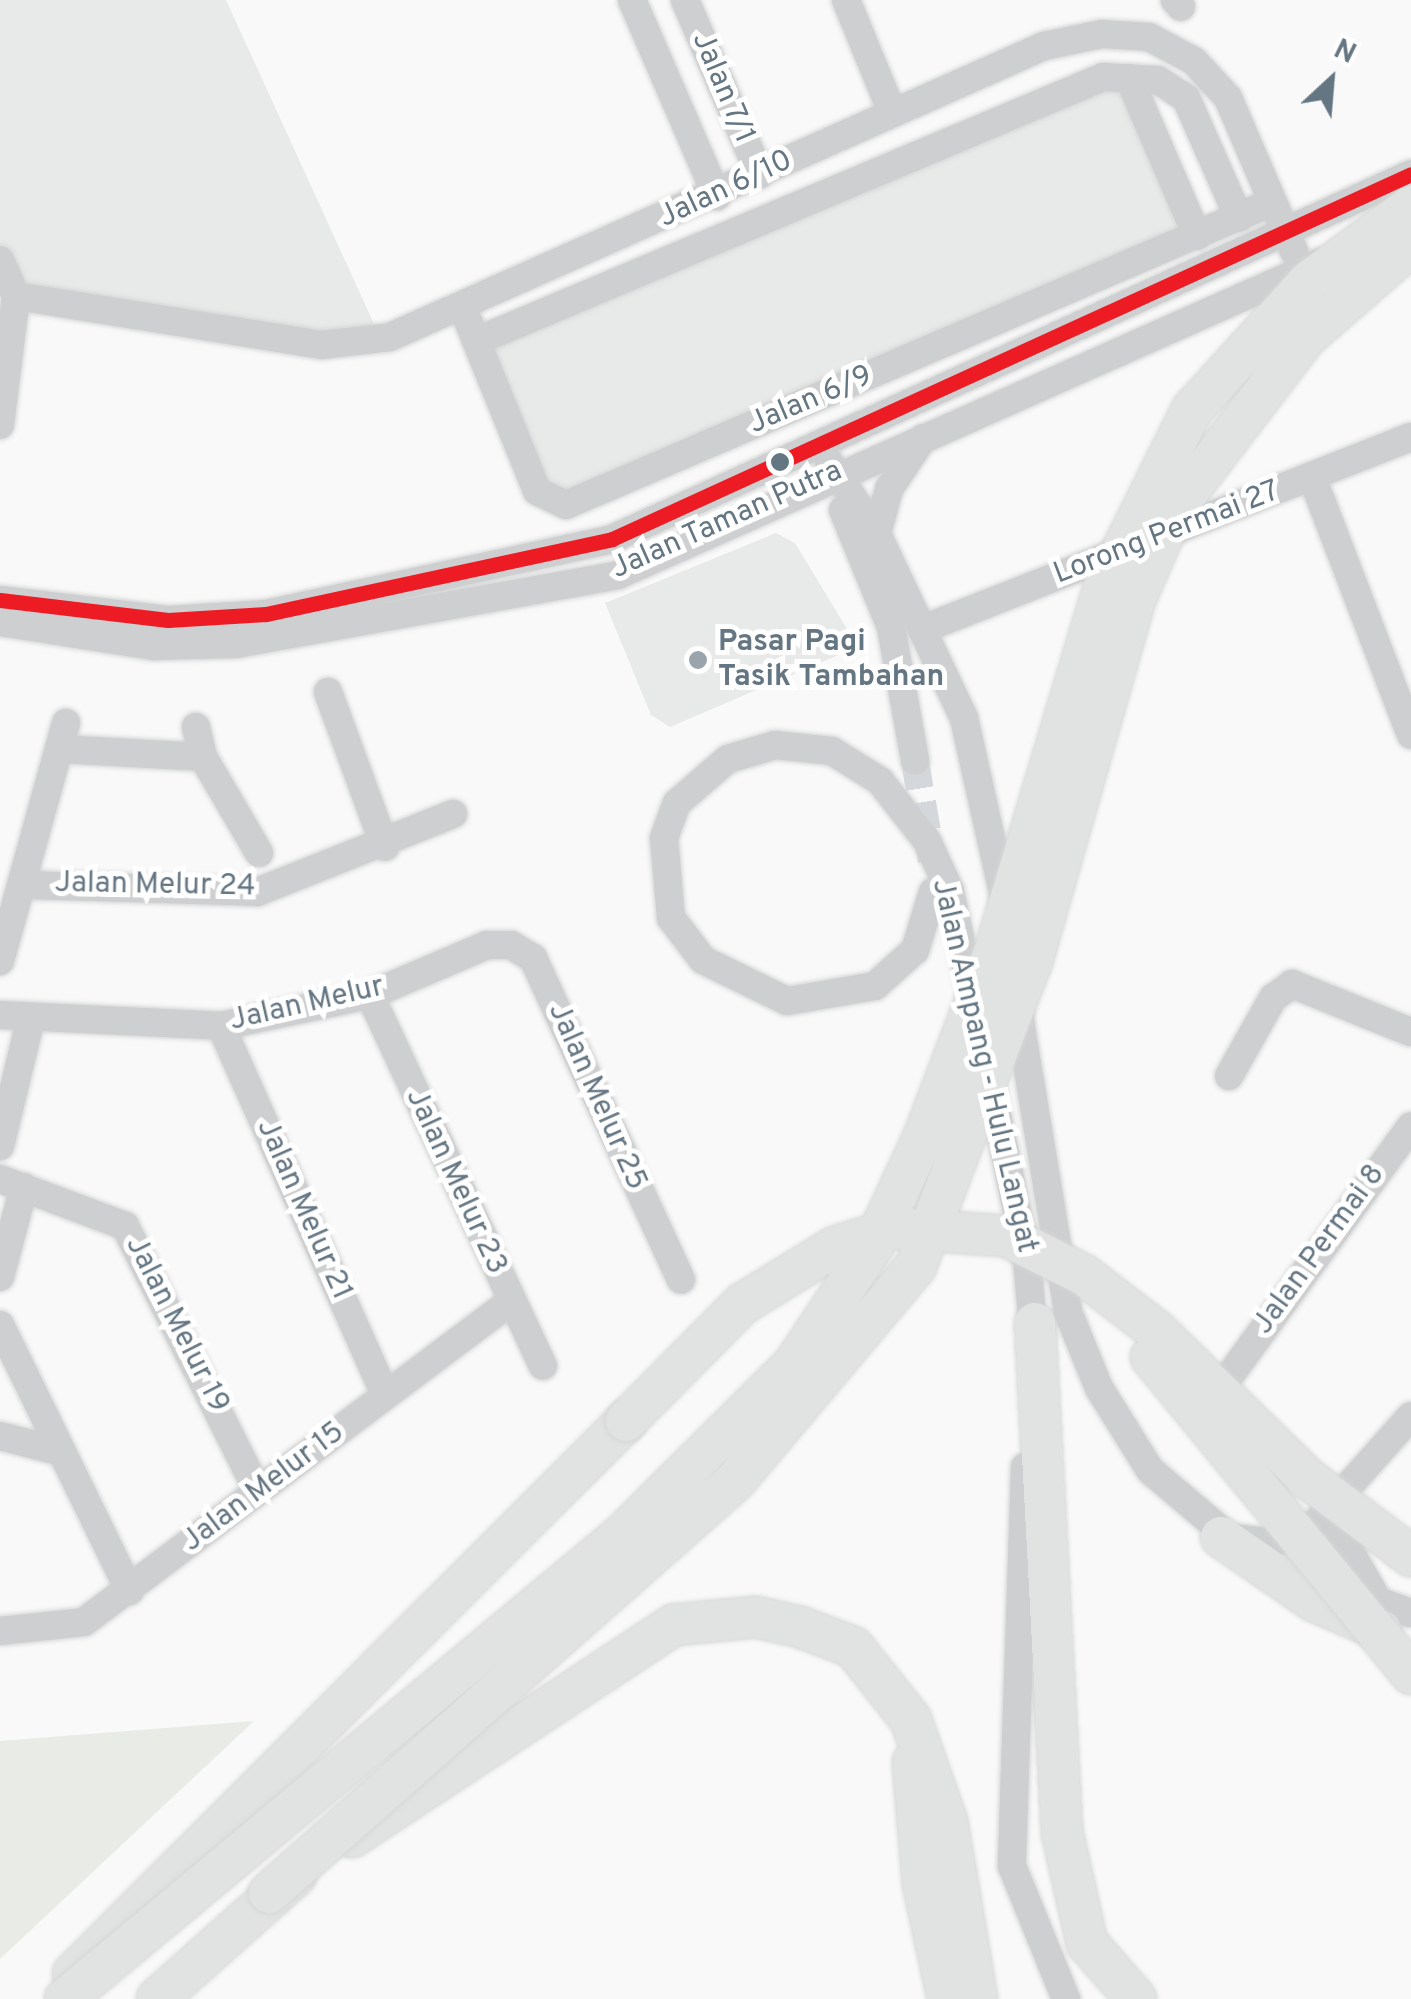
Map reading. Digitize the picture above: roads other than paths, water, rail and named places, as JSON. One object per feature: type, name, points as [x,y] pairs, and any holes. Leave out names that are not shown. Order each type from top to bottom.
[{"type":"highway","points":[[65,1999],[622,1535],[794,1364],[874,1244],[925,1134],[996,947],[1104,586],[1192,410],[1309,281],[1411,206]]},
{"type":"highway","points":[[156,1999],[269,1893],[735,1481],[916,1266],[1032,961],[1136,597],[1174,510],[1304,338],[1411,246]]},
{"type":"highway","points":[[49,1999],[300,1738],[742,1304],[793,1269],[894,1228],[953,1228],[1044,1252],[1157,1330],[1307,1478],[1411,1556]]},
{"type":"highway","points":[[1121,1307],[1148,1353],[1411,1674]]},
{"type":"highway","points":[[1035,1323],[1048,1426],[1062,1832],[1088,1943],[1136,1999]]},
{"type":"highway","points":[[1221,1536],[1314,1601],[1411,1644]]},
{"type":"highway","points":[[269,1893],[632,1646],[674,1625],[724,1617],[800,1628],[852,1647],[911,1720],[947,1822],[978,1999]]},
{"type":"highway","points":[[911,1720],[915,1823],[948,1999]]},
{"type":"street","points":[[632,0],[717,196]]},
{"type":"street","name":"Jalan 7/1","points":[[685,0],[760,175]]},
{"type":"street","points":[[846,0],[892,112]]},
{"type":"street","name":"Jalan 6/10","points":[[16,296],[321,345],[390,337],[717,196],[892,112],[1044,46],[1149,37],[1194,61],[1228,98],[1302,271]]},
{"type":"street","name":"Jalan 6/10","points":[[479,340],[1102,77],[1158,80],[1186,98],[1239,218]]},
{"type":"street","points":[[1129,78],[1197,236]]},
{"type":"street","name":"Jalan Taman Putra","points":[[0,600],[40,608],[168,620],[266,614],[612,540],[1033,346],[1290,238],[1411,174]]},
{"type":"street","points":[[1164,292],[1248,248],[1268,195],[1293,207],[1359,202]]},
{"type":"street","name":"Jalan 6/9","points":[[462,306],[537,491],[566,506],[1239,218],[1268,195]]},
{"type":"street","name":"Jalan Taman Putra","points":[[0,622],[154,646],[236,644],[618,575],[764,508],[832,470],[923,438],[1411,220]]},
{"type":"street","points":[[0,260],[16,296],[0,425]]},
{"type":"street","points":[[612,540],[832,470],[852,442],[1002,376],[1033,346]]},
{"type":"street","name":"Lorong Permai 27","points":[[923,629],[1411,437]]},
{"type":"street","points":[[764,508],[810,505],[868,537],[889,489],[923,438]]},
{"type":"street","name":"Jalan Ampang - Hulu Langat","points":[[832,470],[923,629],[964,718],[990,840],[1068,1312],[1099,1388],[1150,1470],[1221,1536],[1411,1612]]},
{"type":"street","points":[[1312,477],[1411,735]]},
{"type":"street","name":"Jalan Ampang - Hulu Langat","points":[[868,537],[904,677],[916,761]]},
{"type":"street","points":[[0,573],[40,608]]},
{"type":"street","points":[[328,692],[385,847]]},
{"type":"street","points":[[196,727],[203,757],[258,853]]},
{"type":"street","points":[[0,961],[63,736],[203,757]]},
{"type":"street","name":"Jalan Ampang - Hulu Langat","points":[[933,892],[915,950],[875,986],[787,1001],[743,987],[703,960],[672,918],[664,838],[698,777],[774,745],[832,751],[864,771],[927,841],[950,890],[1035,1323],[1012,1866],[1066,1999]]},
{"type":"street","name":"Jalan Melur 24","points":[[23,885],[257,892],[385,847],[453,814]]},
{"type":"street","name":"Jalan Melur","points":[[0,1015],[222,1026],[370,996],[487,945]]},
{"type":"street","name":"Jalan Melur 25","points":[[487,945],[533,958],[681,1280]]},
{"type":"street","points":[[1229,1076],[1274,998],[1292,984],[1411,1032]]},
{"type":"street","name":"Jalan Melur 23","points":[[370,996],[510,1302],[544,1366]]},
{"type":"street","points":[[0,1146],[32,1018]]},
{"type":"street","name":"Jalan Melur 21","points":[[222,1026],[385,1394]]},
{"type":"street","name":"Jalan Permai 8","points":[[1230,1374],[1411,1126]]},
{"type":"street","points":[[0,1277],[12,1183]]},
{"type":"street","name":"Jalan Melur 19","points":[[12,1183],[125,1226],[143,1248],[258,1492]]},
{"type":"street","name":"Jalan Melur 15","points":[[0,1631],[84,1622],[510,1302]]},
{"type":"street","points":[[0,1325],[130,1590]]},
{"type":"street","points":[[1221,1536],[1274,1543],[1313,1526],[1346,1496],[1411,1416]]},
{"type":"street","points":[[0,1436],[62,1452]]},
{"type":"street","points":[[1346,1496],[1340,1534],[1378,1602]]},
{"type":"tunnel","points":[[915,761],[932,861]]},
{"type":"place","name":"Pasar Pagi Tasik Tambahan","points":[[698,660]]}]
